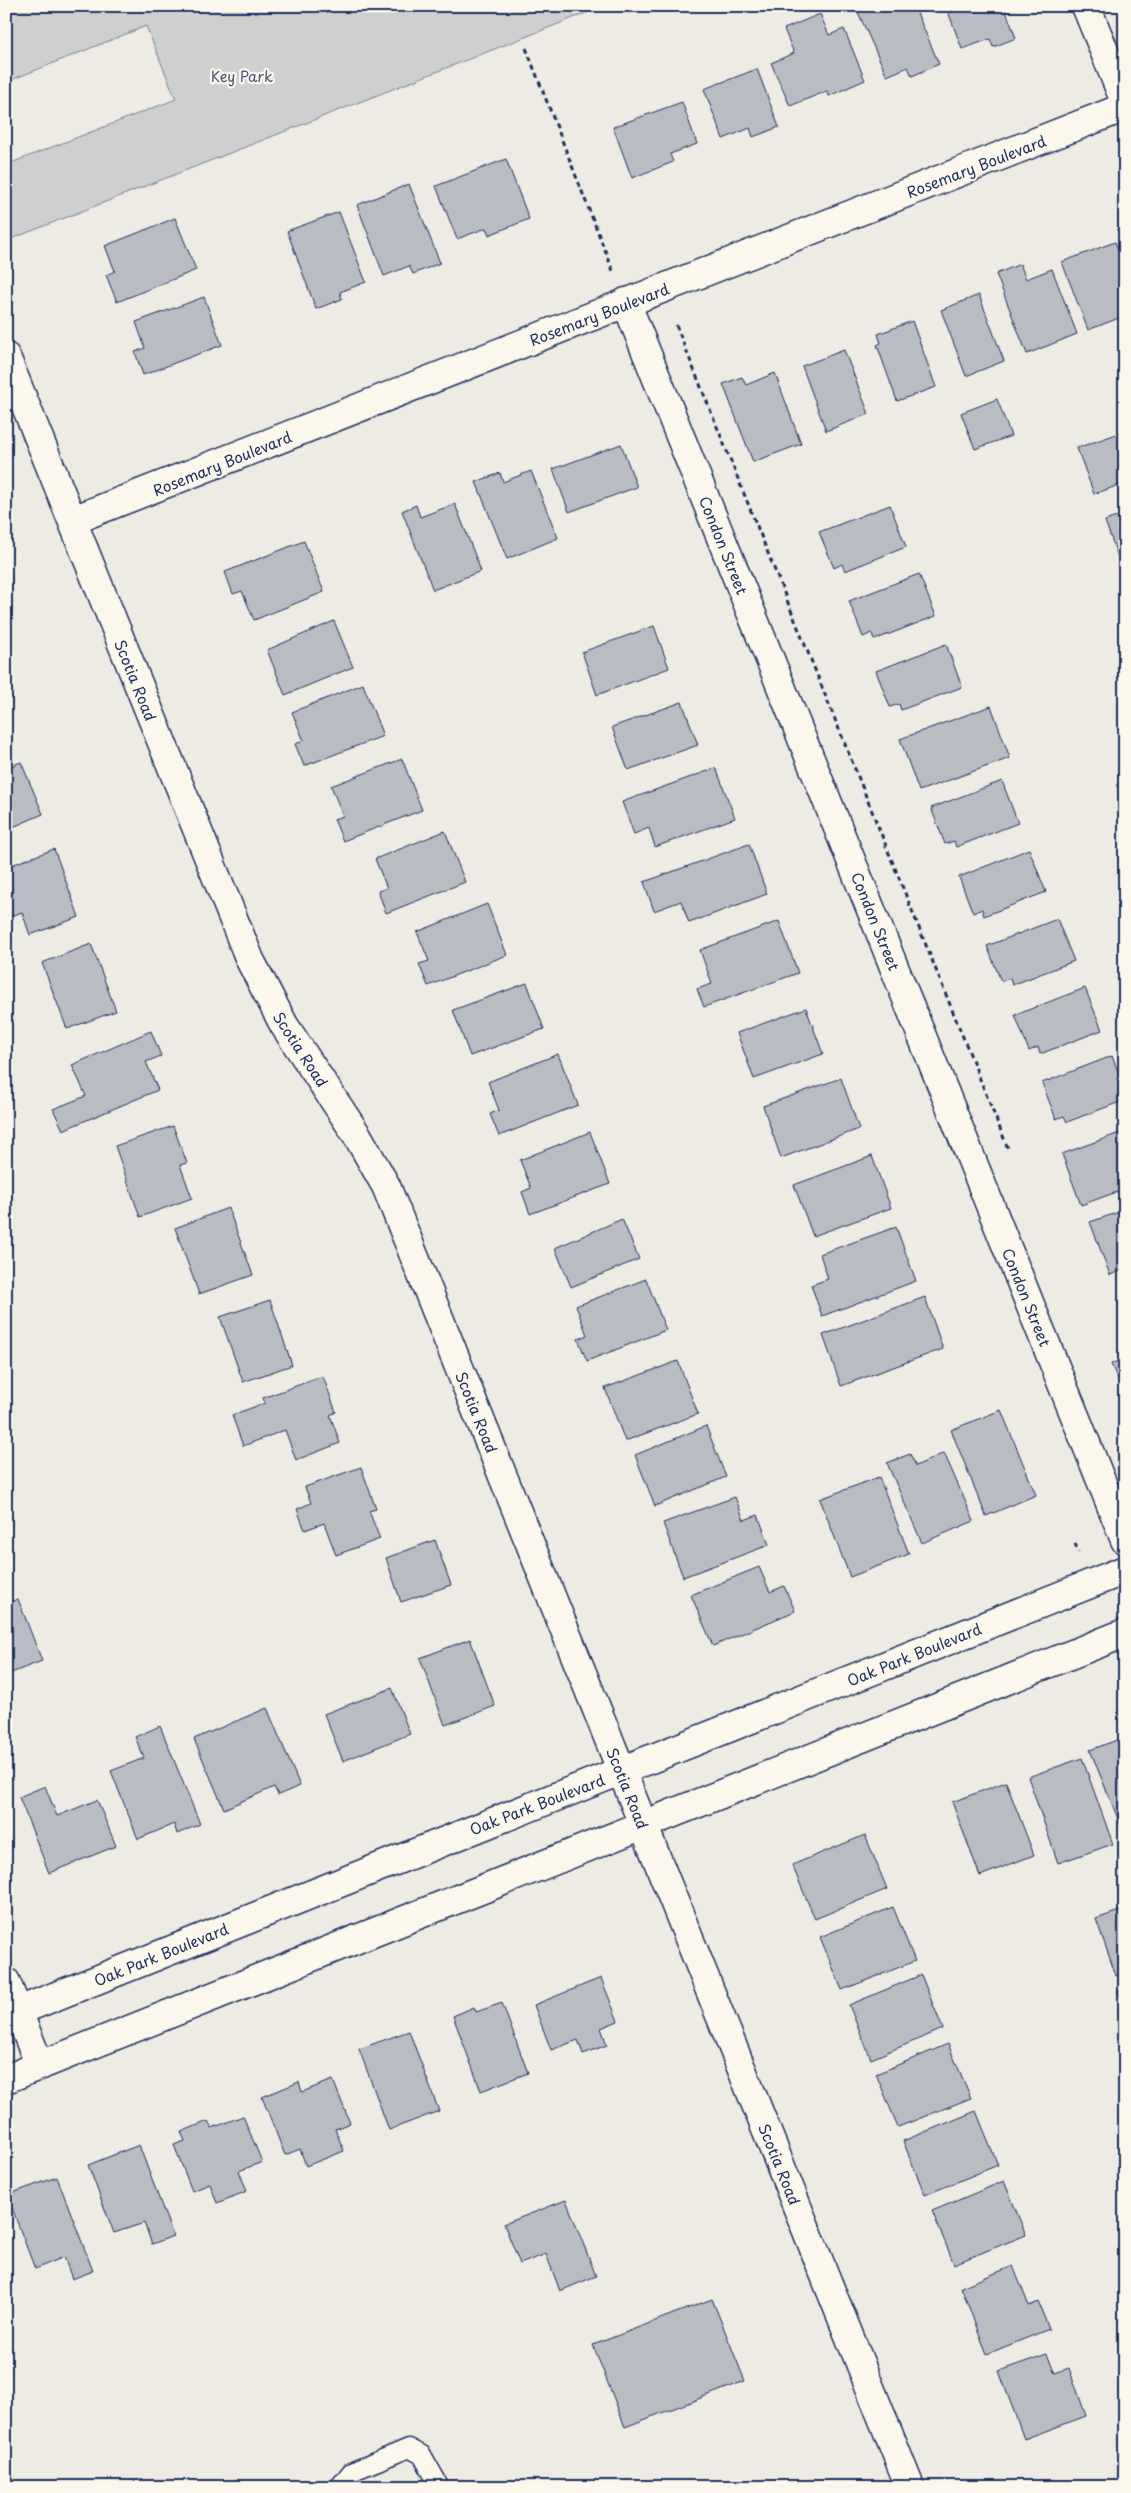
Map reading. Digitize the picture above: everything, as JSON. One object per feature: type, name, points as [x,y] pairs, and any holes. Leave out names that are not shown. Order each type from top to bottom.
[{"type":"street","points":[[1086,6],[1125,102]]},
{"type":"street","name":"Rosemary Boulevard","points":[[73,520],[1125,107]]},
{"type":"street","name":"Condon Street","points":[[626,302],[1125,1540]]},
{"type":"street","name":"Scotia Road","points":[[6,357],[250,960],[284,1025],[357,1135],[386,1186],[910,2487]]},
{"type":"street","name":"Oak Park Boulevard","points":[[12,2014],[1125,1570]]},
{"type":"street","points":[[6,2079],[1125,1633]]},
{"type":"street","points":[[6,1982],[12,2014],[40,2066]]},
{"type":"lane","points":[[339,2487],[351,2472],[409,2448],[422,2455],[440,2487]]},
{"type":"path","points":[[526,48],[614,273]]},
{"type":"path","points":[[673,317],[1010,1153]]},
{"type":"green space","name":"Key Park","points":[[6,6],[604,6],[6,241],[6,165],[176,99],[146,26],[6,82]]},
{"type":"building","points":[[866,6],[914,6],[939,64],[912,76],[908,67],[887,76],[857,10]]},
{"type":"building","points":[[946,6],[1004,6],[1016,38],[993,47],[990,39],[962,49]]},
{"type":"building","points":[[820,14],[829,35],[844,29],[865,80],[829,96],[827,91],[790,106],[771,63],[794,53],[784,29]]},
{"type":"building","points":[[757,69],[779,127],[753,137],[750,128],[723,139],[704,89]]},
{"type":"building","points":[[682,102],[697,144],[670,154],[673,162],[632,178],[613,127]]},
{"type":"building","points":[[506,159],[529,219],[489,235],[486,228],[457,239],[436,186]]},
{"type":"building","points":[[409,184],[440,263],[413,274],[409,266],[384,276],[357,205]]},
{"type":"building","points":[[339,212],[366,282],[340,292],[342,299],[316,309],[287,231]]},
{"type":"building","points":[[175,218],[196,270],[117,302],[106,275],[115,271],[105,246]]},
{"type":"building","points":[[1115,242],[1125,267],[1125,332],[1119,318],[1088,330],[1062,262]]},
{"type":"building","points":[[1020,264],[1026,279],[1052,269],[1077,334],[1027,354],[996,274]]},
{"type":"building","points":[[979,295],[1004,361],[966,376],[941,310]]},
{"type":"building","points":[[204,297],[222,345],[143,375],[135,352],[145,348],[136,322]]},
{"type":"building","points":[[912,321],[936,387],[897,401],[877,345],[881,343],[878,334]]},
{"type":"building","points":[[844,350],[869,414],[826,431],[802,366]]},
{"type":"building","points":[[775,373],[801,444],[753,462],[723,384],[742,377],[746,385]]},
{"type":"building","points":[[997,399],[1011,436],[975,449],[961,413]]},
{"type":"building","points":[[1125,431],[1125,483],[1094,494],[1077,448]]},
{"type":"building","points":[[621,444],[637,487],[569,512],[553,469]]},
{"type":"building","points":[[531,471],[558,538],[507,559],[476,482],[500,473],[503,482]]},
{"type":"building","points":[[455,504],[481,571],[433,590],[402,511],[416,505],[420,517]]},
{"type":"building","points":[[890,505],[906,547],[845,571],[842,564],[834,568],[819,532]]},
{"type":"building","points":[[1125,514],[1125,571],[1123,571],[1105,521]]},
{"type":"building","points":[[304,541],[324,592],[254,620],[242,591],[233,594],[225,572]]},
{"type":"building","points":[[919,574],[936,616],[874,640],[872,633],[863,637],[849,601]]},
{"type":"building","points":[[334,621],[353,667],[285,695],[267,650]]},
{"type":"building","points":[[654,626],[669,668],[597,695],[582,652]]},
{"type":"building","points":[[946,644],[962,687],[901,710],[899,704],[890,707],[876,671]]},
{"type":"building","points":[[363,684],[383,736],[304,766],[295,744],[304,741],[292,712]]},
{"type":"building","points":[[682,702],[698,745],[628,770],[612,727]]},
{"type":"building","points":[[991,706],[1010,758],[919,791],[900,739]]},
{"type":"building","points":[[402,759],[422,810],[343,841],[334,819],[343,816],[331,786]]},
{"type":"building","points":[[21,762],[43,814],[6,830],[6,768]]},
{"type":"building","points":[[716,768],[735,818],[655,847],[649,828],[634,834],[622,802]]},
{"type":"building","points":[[1002,781],[1018,823],[956,847],[954,841],[945,844],[931,808]]},
{"type":"building","points":[[445,831],[465,882],[386,913],[378,891],[387,888],[375,859]]},
{"type":"building","points":[[749,844],[767,894],[689,923],[681,901],[654,911],[644,882]]},
{"type":"building","points":[[54,849],[79,917],[30,935],[22,912],[6,918],[6,867]]},
{"type":"building","points":[[1029,849],[1046,892],[984,916],[982,909],[973,913],[959,877]]},
{"type":"building","points":[[487,904],[507,955],[428,986],[419,964],[429,961],[417,932]]},
{"type":"building","points":[[1057,919],[1074,961],[1012,985],[1010,978],[1001,981],[987,946]]},
{"type":"building","points":[[779,921],[798,973],[704,1007],[697,989],[712,984],[700,950]]},
{"type":"building","points":[[91,944],[116,1011],[67,1029],[42,963]]},
{"type":"building","points":[[527,983],[544,1029],[470,1056],[453,1010]]},
{"type":"building","points":[[1085,988],[1102,1030],[1040,1054],[1038,1047],[1029,1051],[1015,1015]]},
{"type":"building","points":[[806,1008],[823,1054],[754,1079],[737,1033]]},
{"type":"building","points":[[151,1031],[161,1056],[146,1062],[158,1090],[63,1130],[53,1109],[86,1096],[72,1065]]},
{"type":"building","points":[[558,1054],[578,1105],[499,1136],[490,1114],[499,1110],[488,1082]]},
{"type":"building","points":[[1112,1056],[1125,1089],[1125,1100],[1067,1122],[1064,1116],[1056,1119],[1042,1083]]},
{"type":"building","points":[[841,1078],[859,1129],[781,1158],[763,1106]]},
{"type":"building","points":[[173,1126],[187,1163],[180,1165],[192,1198],[140,1217],[115,1146]]},
{"type":"building","points":[[1125,1131],[1125,1189],[1081,1205],[1062,1154]]},
{"type":"building","points":[[590,1132],[610,1184],[530,1214],[522,1192],[531,1188],[520,1160]]},
{"type":"building","points":[[872,1156],[891,1208],[813,1236],[794,1185]]},
{"type":"building","points":[[228,1208],[253,1275],[199,1294],[175,1228]]},
{"type":"building","points":[[1125,1210],[1125,1269],[1110,1275],[1090,1222]]},
{"type":"building","points":[[622,1219],[639,1259],[571,1287],[555,1248]]},
{"type":"building","points":[[896,1227],[916,1281],[822,1316],[811,1285],[828,1279],[820,1254]]},
{"type":"building","points":[[646,1279],[666,1330],[587,1361],[578,1339],[587,1335],[576,1306]]},
{"type":"building","points":[[925,1297],[943,1349],[841,1386],[823,1335]]},
{"type":"building","points":[[270,1300],[292,1365],[243,1382],[220,1317]]},
{"type":"building","points":[[1125,1358],[1125,1395],[1111,1364]]},
{"type":"building","points":[[678,1361],[698,1414],[625,1441],[605,1388]]},
{"type":"building","points":[[323,1376],[336,1412],[330,1415],[340,1443],[296,1460],[285,1430],[243,1446],[232,1415],[265,1403],[263,1398]]},
{"type":"building","points":[[1001,1410],[1036,1495],[986,1516],[951,1430]]},
{"type":"building","points":[[706,1426],[726,1477],[655,1506],[635,1455]]},
{"type":"building","points":[[944,1453],[974,1521],[922,1543],[887,1463],[910,1454],[916,1466]]},
{"type":"building","points":[[361,1467],[376,1509],[369,1511],[380,1539],[336,1555],[324,1523],[305,1530],[297,1509],[311,1503],[305,1487]]},
{"type":"building","points":[[879,1477],[909,1554],[850,1577],[820,1499]]},
{"type":"building","points":[[735,1497],[744,1520],[758,1515],[769,1545],[683,1577],[663,1523]]},
{"type":"building","points":[[435,1540],[451,1585],[401,1602],[386,1558]]},
{"type":"building","points":[[759,1567],[770,1592],[784,1586],[795,1611],[713,1646],[691,1595]]},
{"type":"building","points":[[18,1599],[42,1661],[6,1675],[6,1604]]},
{"type":"building","points":[[470,1639],[495,1706],[445,1725],[420,1658]]},
{"type":"building","points":[[392,1688],[410,1734],[343,1761],[324,1714]]},
{"type":"building","points":[[267,1708],[300,1786],[278,1795],[274,1787],[224,1809],[194,1739]]},
{"type":"building","points":[[160,1726],[200,1824],[177,1834],[174,1824],[138,1839],[111,1771],[144,1758],[135,1737]]},
{"type":"building","points":[[1125,1737],[1125,1836],[1090,1750]]},
{"type":"building","points":[[1082,1758],[1113,1844],[1058,1863],[1028,1777]]},
{"type":"building","points":[[1006,1782],[1034,1855],[980,1876],[952,1802]]},
{"type":"building","points":[[45,1786],[57,1816],[97,1800],[116,1846],[49,1873],[19,1797]]},
{"type":"building","points":[[865,1835],[887,1889],[815,1919],[792,1865]]},
{"type":"building","points":[[893,1907],[915,1961],[842,1990],[820,1937]]},
{"type":"building","points":[[1125,1909],[1125,1973],[1116,1976],[1096,1919]]},
{"type":"building","points":[[921,1975],[943,2029],[871,2059],[849,2005]]},
{"type":"building","points":[[601,1978],[618,2021],[601,2028],[607,2045],[583,2054],[578,2040],[551,2050],[534,2005]]},
{"type":"building","points":[[1125,1988],[1125,2011],[1118,1991]]},
{"type":"building","points":[[502,2003],[528,2073],[481,2091],[453,2016],[474,2007],[476,2012]]},
{"type":"building","points":[[409,2031],[439,2111],[389,2130],[359,2049]]},
{"type":"building","points":[[948,2044],[971,2098],[898,2127],[876,2074]]},
{"type":"building","points":[[333,2080],[350,2123],[335,2129],[344,2151],[306,2166],[300,2149],[285,2155],[262,2097],[299,2082],[302,2092]]},
{"type":"building","points":[[976,2111],[998,2165],[925,2195],[903,2141]]},
{"type":"building","points":[[243,2116],[262,2162],[239,2171],[247,2191],[217,2203],[210,2184],[192,2191],[174,2145],[185,2141],[181,2132],[208,2121],[212,2128]]},
{"type":"building","points":[[139,2145],[173,2236],[152,2244],[144,2223],[114,2233],[88,2165]]},
{"type":"building","points":[[57,2177],[93,2271],[72,2279],[64,2257],[35,2269],[7,2195]]},
{"type":"building","points":[[1004,2181],[1026,2235],[954,2264],[932,2211]]},
{"type":"building","points":[[566,2200],[596,2276],[560,2291],[546,2254],[520,2264],[504,2224]]},
{"type":"building","points":[[1013,2266],[1029,2306],[1038,2302],[1049,2329],[987,2354],[961,2287]]},
{"type":"building","points":[[712,2299],[745,2381],[625,2427],[593,2345]]},
{"type":"building","points":[[1047,2354],[1055,2373],[1069,2368],[1086,2416],[1024,2439],[999,2371]]},
{"type":"building","points":[[1101,2482],[1102,2487],[1090,2487]]}]
